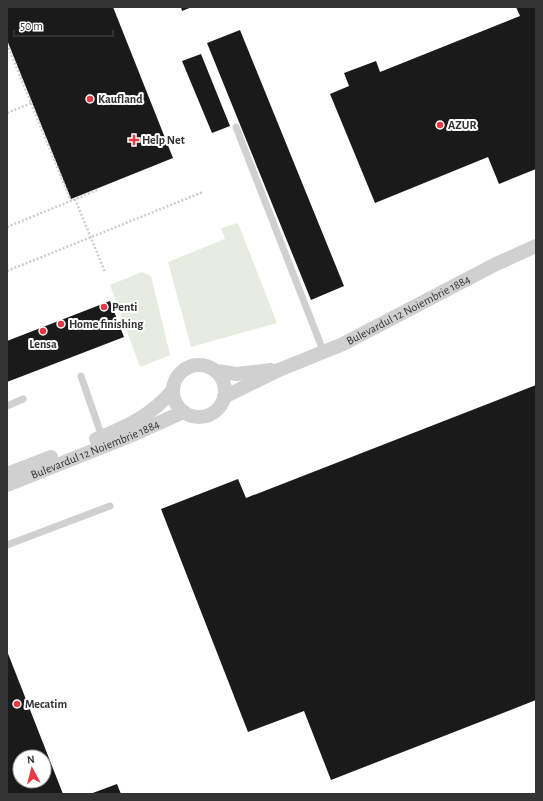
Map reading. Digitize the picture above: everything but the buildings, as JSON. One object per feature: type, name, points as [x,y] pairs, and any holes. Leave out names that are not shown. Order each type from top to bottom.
[{"type":"street","name":"Bulevardul 12 Noiembrie 1884","points":[[224,397],[279,370],[343,344],[496,264],[536,246]]},
{"type":"street","points":[[204,365],[216,371],[222,378],[225,388],[222,404],[217,410],[204,417],[197,417],[183,412],[177,406],[172,391],[177,375],[190,366],[204,365]]},
{"type":"street","name":"Bulevardul 12 Noiembrie 1884","points":[[216,371],[237,374],[279,370]]},
{"type":"street","name":"Bulevardul 12 Noiembrie 1884","points":[[7,474],[127,426],[149,413],[163,402],[172,391]]},
{"type":"street","name":"Bulevardul 12 Noiembrie 1884","points":[[7,485],[130,436],[183,412]]},
{"type":"lane","points":[[236,127],[324,352]]},
{"type":"lane","points":[[81,376],[102,437]]},
{"type":"lane","points":[[7,406],[24,399]]},
{"type":"lane","points":[[7,545],[110,506]]},
{"type":"path","points":[[7,44],[71,201]]},
{"type":"path","points":[[7,113],[31,103]]},
{"type":"path","points":[[7,227],[99,189]]},
{"type":"path","points":[[7,271],[203,192]]},
{"type":"path","points":[[75,199],[105,272]]},
{"type":"shaded area","points":[[238,223],[277,323],[191,347],[168,262],[225,239],[221,228]]},
{"type":"shaded area","points":[[142,272],[151,276],[170,355],[140,367],[110,285]]},
{"type":"place","name":"Kaufland","points":[[90,99]]},
{"type":"place","name":"AZUR","points":[[440,125]]},
{"type":"place","name":"Help Net","points":[[134,140]]},
{"type":"place","name":"Penti","points":[[104,307]]},
{"type":"place","name":"Home finishing","points":[[61,324]]},
{"type":"place","name":"Lensa","points":[[43,331]]},
{"type":"place","name":"Mecatim","points":[[17,704]]}]
